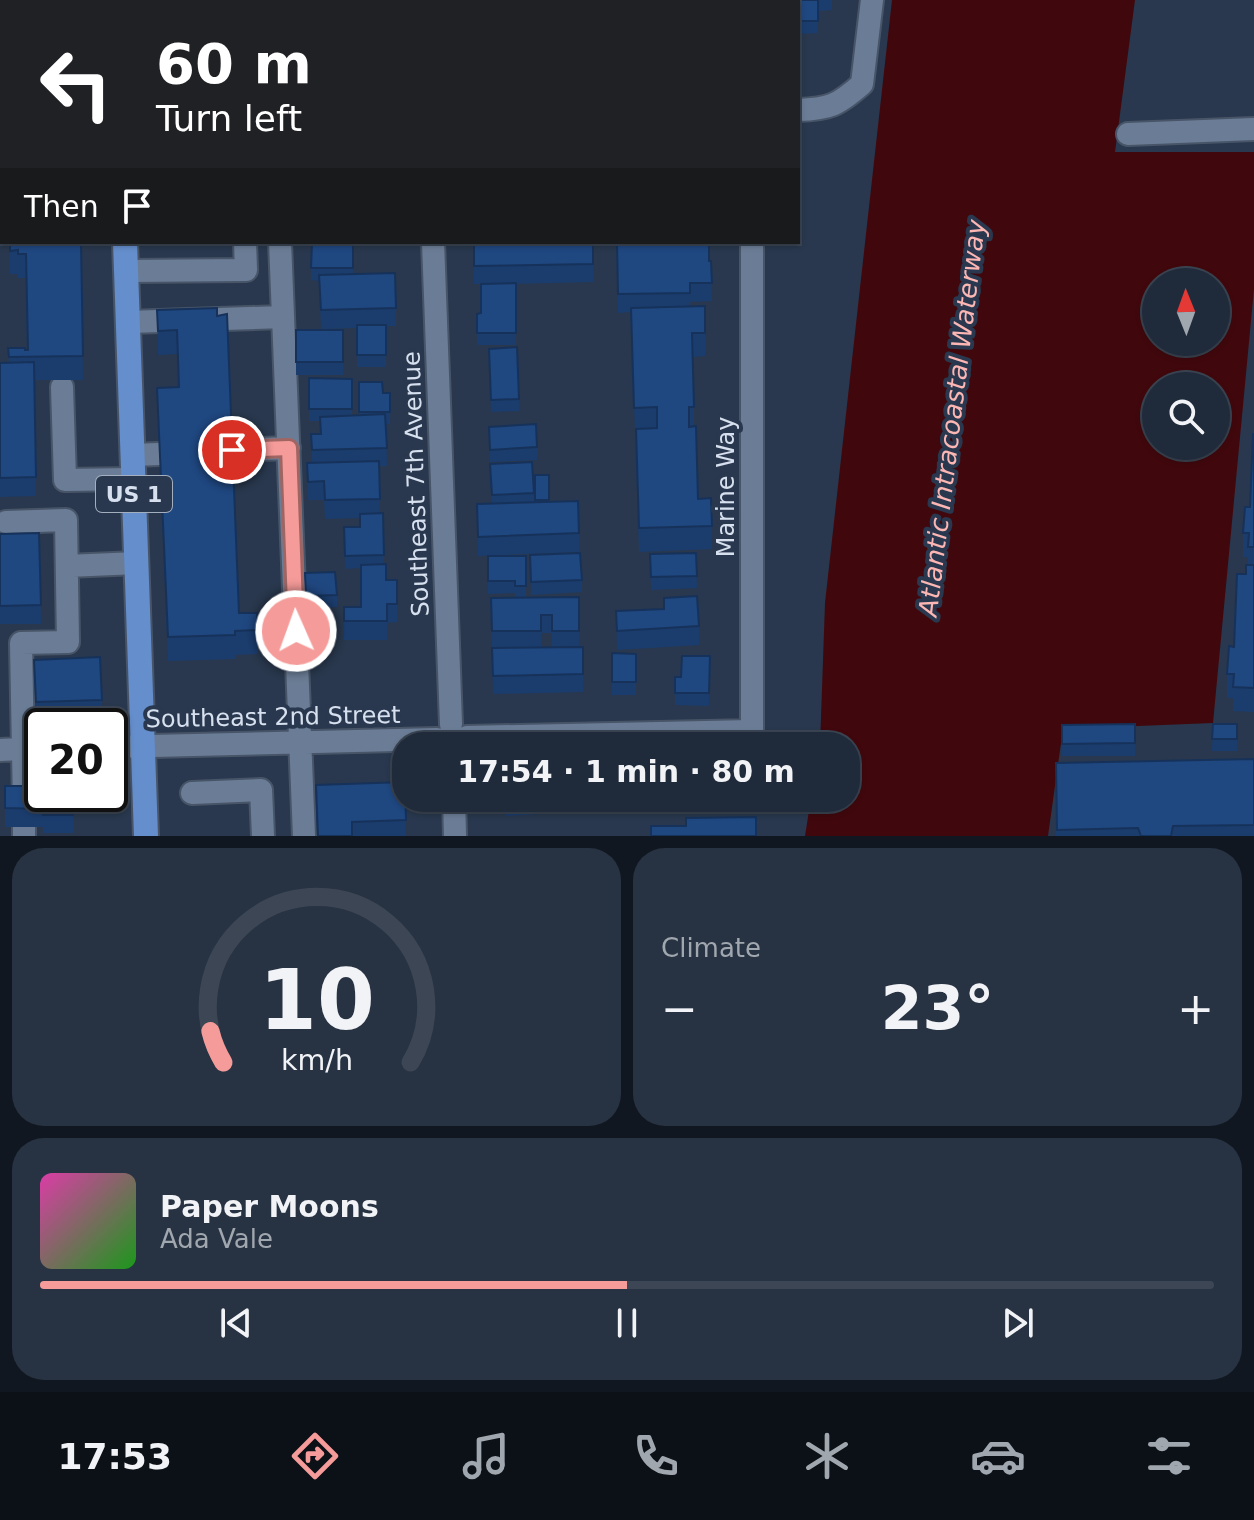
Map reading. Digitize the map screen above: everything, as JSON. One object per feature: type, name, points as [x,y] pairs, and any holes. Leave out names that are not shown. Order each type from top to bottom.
[{"type":"main road","name":"US 1","points":[[125,244],[146,836]]},
{"type":"street","points":[[800,110],[822,109],[842,101],[862,84],[872,0]]},
{"type":"street","points":[[1128,134],[1254,129]]},
{"type":"street","points":[[126,271],[246,270],[245,244]]},
{"type":"street","points":[[280,244],[304,836]]},
{"type":"street","name":"Southeast 7th Avenue","points":[[433,244],[452,732]]},
{"type":"street","name":"Marine Way","points":[[752,244],[752,731]]},
{"type":"street","points":[[128,322],[283,317]]},
{"type":"street","points":[[62,387],[65,480],[134,479]]},
{"type":"street","points":[[232,450],[289,448]]},
{"type":"street","points":[[133,455],[159,454]]},
{"type":"street","points":[[6,522],[66,520],[68,642],[21,643],[28,708]]},
{"type":"street","points":[[67,566],[137,563]]},
{"type":"street","name":"Southeast 2nd Street","points":[[709,732],[752,731]]},
{"type":"street","name":"Southeast 2nd Street","points":[[128,746],[392,740]]},
{"type":"street","points":[[0,750],[24,749]]},
{"type":"street","points":[[192,793],[261,790],[263,836]]},
{"type":"street","points":[[454,812],[455,836]]},
{"type":"water","name":"Atlantic Intracoastal Waterway","points":[[892,0],[1135,0],[1115,152],[1254,152],[1254,289],[1213,723],[1063,729],[1048,836],[805,836],[809,812],[860,812],[860,732],[820,732],[825,603]]},
{"type":"building","points":[[800,0],[818,0],[818,21],[800,21]]},
{"type":"building","points":[[10,244],[81,244],[83,356],[9,357],[8,348],[28,350],[26,254],[18,254],[18,250],[10,251]]},
{"type":"building","points":[[312,244],[353,244],[353,268],[311,268]]},
{"type":"building","points":[[474,244],[593,244],[593,264],[474,266]]},
{"type":"building","points":[[617,244],[709,244],[712,283],[690,283],[690,293],[618,294]]},
{"type":"building","points":[[395,273],[396,308],[321,310],[319,275]]},
{"type":"building","points":[[516,283],[516,333],[477,333],[481,284]]},
{"type":"building","points":[[705,306],[705,333],[692,333],[694,407],[689,407],[689,427],[696,426],[698,499],[711,498],[712,526],[639,528],[636,429],[657,428],[657,407],[634,408],[631,308]]},
{"type":"building","points":[[217,308],[217,316],[227,314],[239,613],[257,613],[258,630],[235,631],[235,635],[168,637],[157,388],[179,387],[177,330],[158,331],[157,310]]},
{"type":"building","points":[[357,325],[386,325],[386,355],[357,355]]},
{"type":"building","points":[[296,330],[343,330],[343,362],[296,362]]},
{"type":"building","points":[[517,347],[519,399],[491,400],[489,349]]},
{"type":"building","points":[[34,362],[36,477],[0,478],[0,363]]},
{"type":"building","points":[[309,378],[352,379],[352,409],[309,409]]},
{"type":"building","points":[[359,382],[382,382],[383,393],[390,393],[390,412],[359,412]]},
{"type":"building","points":[[385,414],[387,448],[312,450],[311,434],[321,434],[320,417]]},
{"type":"building","points":[[536,424],[537,447],[490,450],[489,427]]},
{"type":"building","points":[[1253,434],[1254,547],[1248,547],[1249,533],[1243,533],[1245,507],[1250,507]]},
{"type":"building","points":[[379,461],[380,499],[325,500],[324,481],[308,482],[307,463]]},
{"type":"building","points":[[532,462],[534,493],[492,495],[490,464]]},
{"type":"building","points":[[535,475],[549,475],[549,500],[535,500]]},
{"type":"building","points":[[578,501],[579,533],[478,537],[477,504]]},
{"type":"building","points":[[383,513],[384,555],[345,556],[344,527],[360,527],[360,514]]},
{"type":"building","points":[[39,533],[41,605],[0,606],[0,534]]},
{"type":"building","points":[[580,553],[582,580],[531,582],[530,555]]},
{"type":"building","points":[[696,553],[697,576],[651,577],[650,554]]},
{"type":"building","points":[[488,556],[526,556],[526,586],[515,586],[515,581],[488,581]]},
{"type":"building","points":[[386,564],[386,580],[397,580],[397,604],[387,604],[387,621],[344,621],[344,607],[361,607],[361,565]]},
{"type":"building","points":[[1246,565],[1254,565],[1254,688],[1233,687],[1234,674],[1227,674],[1229,646],[1234,647],[1237,574],[1246,574]]},
{"type":"building","points":[[335,572],[337,595],[306,596],[305,573]]},
{"type":"building","points":[[697,596],[699,626],[617,631],[616,611],[664,609],[664,598]]},
{"type":"building","points":[[579,597],[579,631],[552,631],[552,615],[541,615],[541,631],[492,631],[491,598]]},
{"type":"building","points":[[583,647],[583,674],[493,676],[492,648]]},
{"type":"building","points":[[612,653],[636,654],[636,682],[612,682]]},
{"type":"building","points":[[682,656],[710,656],[709,693],[675,693],[675,677],[681,677]]},
{"type":"building","points":[[100,657],[102,700],[36,702],[34,660]]},
{"type":"building","points":[[1135,724],[1135,743],[1062,744],[1062,725]]},
{"type":"building","points":[[1213,724],[1237,724],[1237,739],[1212,739]]},
{"type":"building","points":[[1254,759],[1254,825],[1173,826],[1171,836],[1141,836],[1138,828],[1057,830],[1056,763]]},
{"type":"building","points":[[392,782],[392,812],[406,812],[406,820],[352,822],[352,836],[318,836],[316,785]]},
{"type":"building","points":[[5,786],[24,786],[24,808],[5,808]]},
{"type":"building","points":[[44,812],[73,812],[73,815],[43,815]]},
{"type":"building","points":[[756,817],[756,836],[651,836],[651,826],[686,826],[686,818]]},
{"type":"route","points":[[232,450],[289,448],[296,631]]}]
